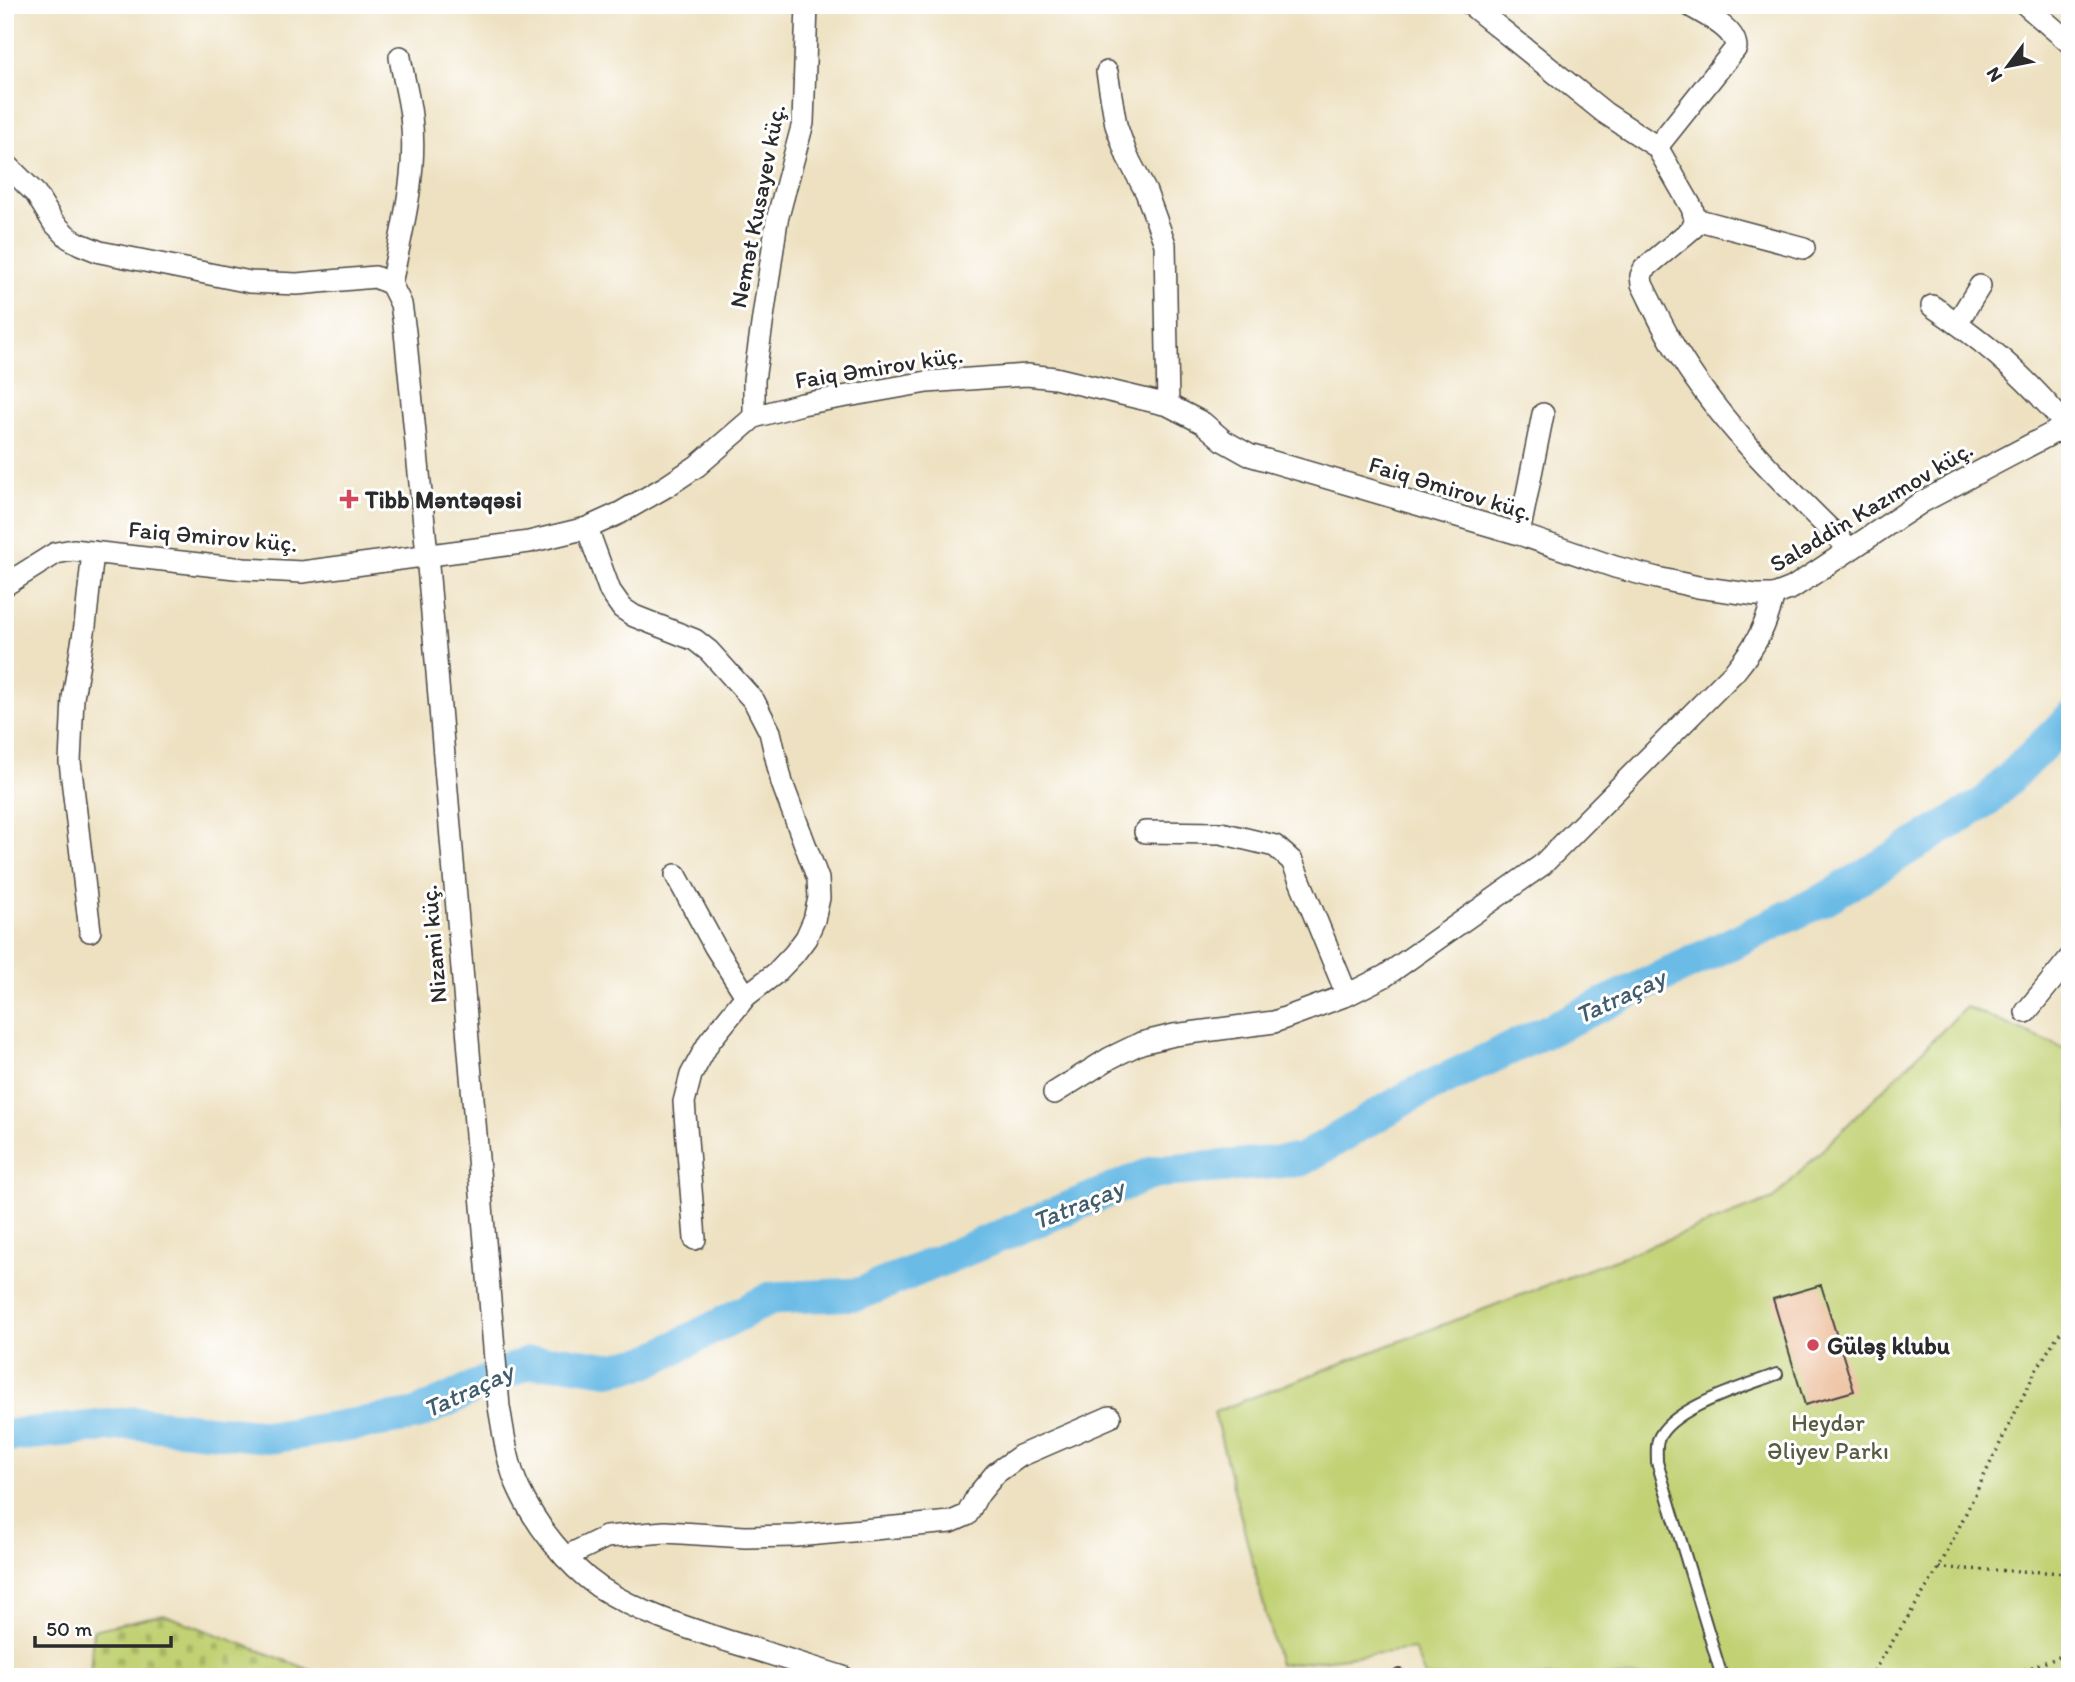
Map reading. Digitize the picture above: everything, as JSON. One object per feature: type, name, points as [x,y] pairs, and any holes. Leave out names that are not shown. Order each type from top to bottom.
[{"type":"street","name":"Nemət Kusayev küç.","points":[[754,417],[754,380],[776,220],[803,123],[807,5]]},
{"type":"street","points":[[1471,5],[1605,113],[1657,148],[1692,208],[1695,219],[1694,227],[1644,269],[1642,284],[1678,354],[1705,393],[1773,473],[1850,549]]},
{"type":"street","points":[[1657,148],[1736,48],[1736,41],[1731,33],[1689,5]]},
{"type":"street","points":[[2025,5],[2070,43]]},
{"type":"street","points":[[5,163],[36,194],[53,222],[69,238],[100,252],[250,282],[297,284],[375,277],[391,284],[402,233],[412,159],[411,117],[400,57]]},
{"type":"street","points":[[1107,72],[1116,125],[1127,156],[1146,192],[1165,244],[1168,405]]},
{"type":"street","points":[[1695,219],[1804,248]]},
{"type":"street","name":"Nizami küç.","points":[[391,284],[401,304],[405,332],[427,554],[499,1407],[507,1453],[519,1490],[565,1557],[599,1586],[683,1627],[843,1677]]},
{"type":"street","points":[[1957,323],[1980,285]]},
{"type":"street","points":[[1932,306],[2020,373],[2068,425]]},
{"type":"street","name":"Faiq Əmirov küç.","points":[[5,585],[56,553],[73,550],[244,569],[302,572],[529,542],[587,528],[667,486],[697,466],[754,417],[802,404],[927,382],[1027,375],[1055,378],[1168,405],[1203,423],[1224,441],[1248,455],[1519,534],[1605,564],[1657,578],[1721,590],[1774,595]]},
{"type":"street","points":[[1519,534],[1543,414]]},
{"type":"street","name":"Saləddin Kazımov küç.","points":[[1774,595],[1792,588],[1922,502],[2068,425]]},
{"type":"street","points":[[587,528],[610,591],[622,608],[695,640],[709,651],[754,701],[770,732],[782,783],[818,879],[819,898],[814,920],[794,954],[747,996],[709,1042],[691,1075],[684,1102],[695,1239]]},
{"type":"street","points":[[90,931],[70,762],[73,698],[85,626],[93,552]]},
{"type":"street","points":[[1054,1093],[1110,1058],[1141,1044],[1174,1035],[1274,1022],[1347,995],[1385,976],[1542,864],[1735,671],[1753,649],[1765,627],[1774,595]]},
{"type":"street","points":[[1144,832],[1221,834],[1275,846],[1292,860],[1347,995]]},
{"type":"street","points":[[677,875],[715,947],[747,996]]},
{"type":"street","points":[[2026,1012],[2070,958]]},
{"type":"street","points":[[565,1557],[606,1537],[665,1532],[745,1537],[796,1536],[951,1522],[967,1515],[977,1496],[996,1473],[1020,1456],[1110,1417]]},
{"type":"lane","points":[[1722,1677],[1657,1462],[1658,1440],[1676,1418],[1705,1401],[1777,1374]]},
{"type":"path","points":[[1870,1677],[1939,1568],[2035,1372],[2058,1335],[2070,1324]]},
{"type":"path","points":[[1939,1568],[2070,1573]]},
{"type":"path","points":[[2005,1677],[2070,1653]]},
{"type":"green space","name":"Heydər Əliyev Parkı","points":[[1966,1007],[2070,1051],[2070,1677],[1425,1677],[1414,1649],[1279,1665],[1214,1412],[1773,1199]]},
{"type":"green space","points":[[163,1614],[321,1674],[492,1673],[492,1677],[90,1677],[93,1630]]},
{"type":"building","name":"Güləş klubu","points":[[1821,1285],[1854,1391],[1805,1405],[1773,1299]]},
{"type":"waterway","name":"Tatraçay","points":[[5,1436],[134,1423],[274,1437],[415,1415],[527,1363],[564,1362],[611,1369],[647,1362],[771,1298],[859,1294],[1155,1172],[1301,1160],[1410,1096],[1825,899],[1987,801],[2070,718]]},
{"type":"place","name":"Tibb Məntəqəsi","points":[[349,499]]},
{"type":"place","name":"Güləş klubu","points":[[1813,1345]]}]
